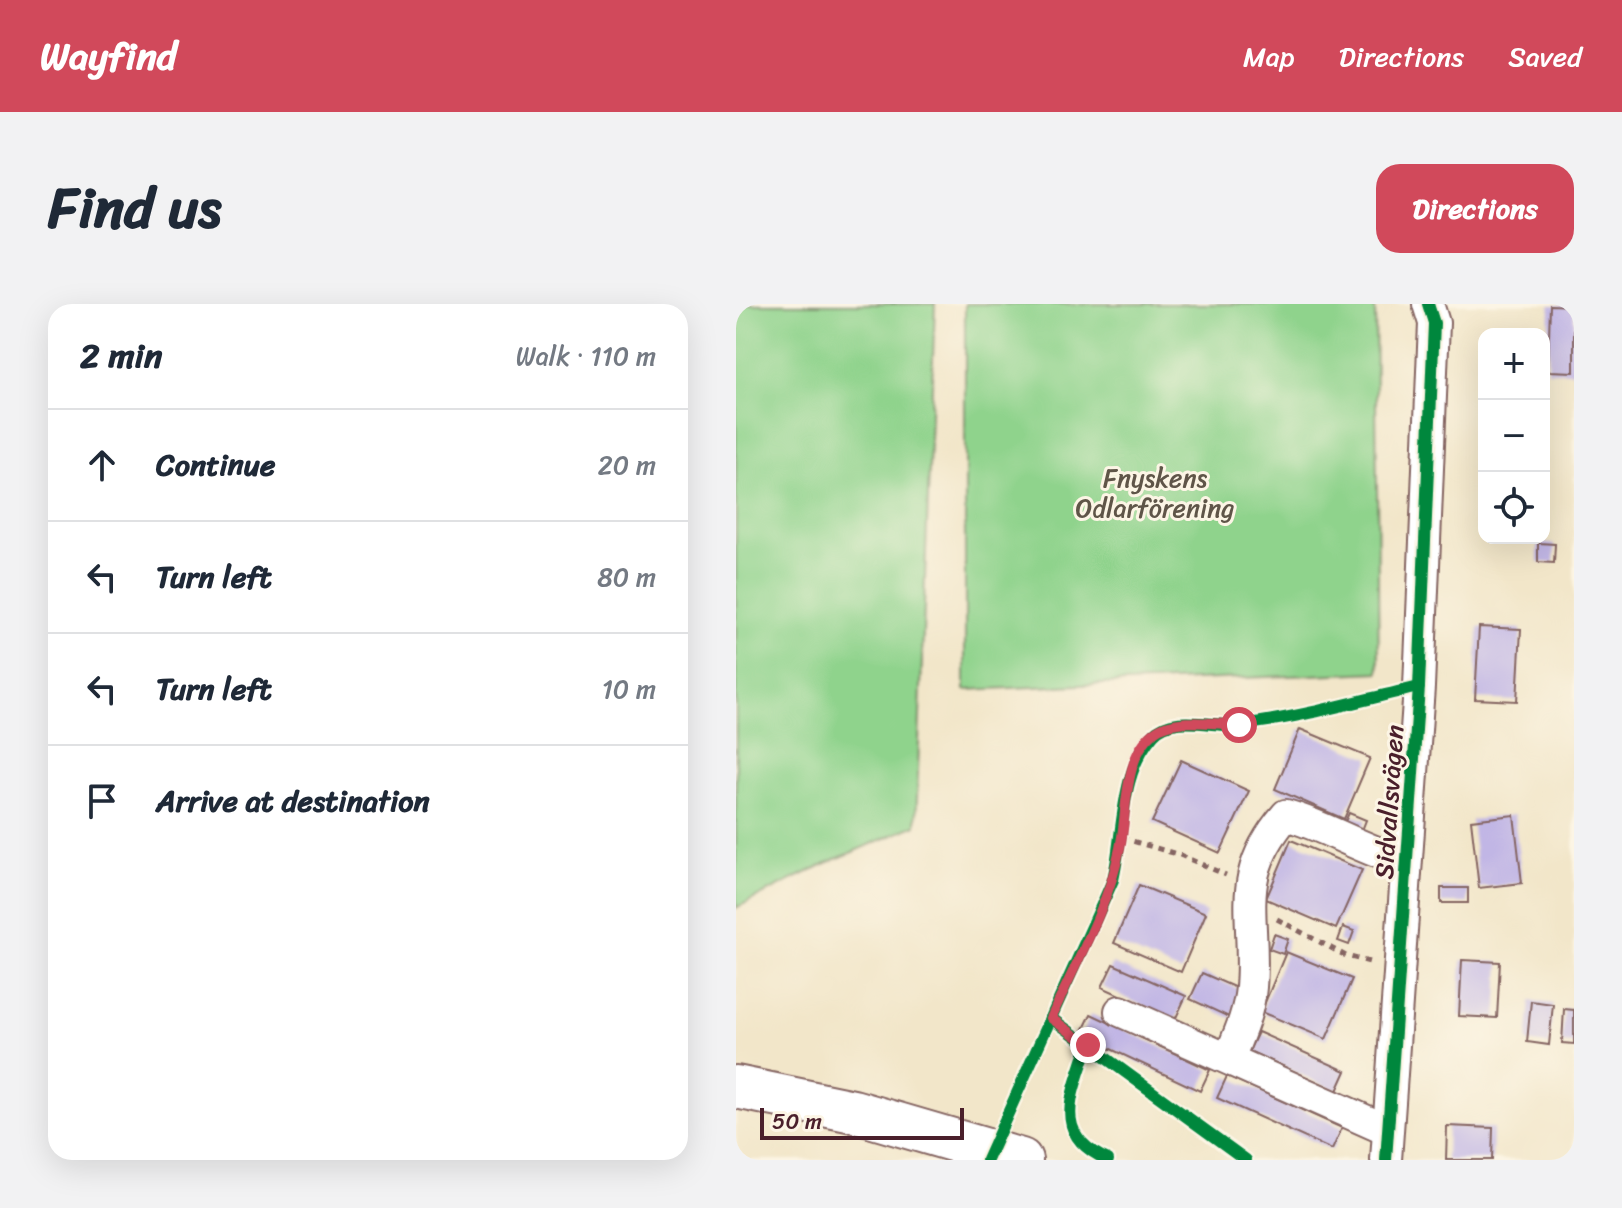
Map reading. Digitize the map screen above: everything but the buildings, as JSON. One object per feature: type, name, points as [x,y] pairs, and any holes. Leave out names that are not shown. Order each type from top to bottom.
[{"type":"main road","points":[[736,1087],[853,1111],[1021,1160]]},
{"type":"street","name":"Sidvallsvägen","points":[[1120,1011],[1229,1058],[1387,1145],[1427,542],[1434,323],[1428,304]]},
{"type":"street","name":"Sidvallsvägen","points":[[1229,1058],[1250,999],[1250,885],[1266,838],[1286,815],[1314,823],[1355,845],[1406,862]]},
{"type":"path","points":[[1118,856],[1122,832],[1250,885]]},
{"type":"path","points":[[1248,919],[1277,919],[1346,956],[1400,967]]},
{"type":"green space","points":[[736,304],[935,304],[916,825],[822,865],[736,908]]},
{"type":"green space","name":"Fnyskens Odlarförening","points":[[965,304],[1375,304],[1379,672],[965,690]]},
{"type":"cycle path","points":[[1386,1160],[1419,687],[1434,323],[1428,304]]},
{"type":"cycle path","points":[[987,1160],[1113,880],[1128,786],[1142,750],[1153,735],[1171,724],[1240,725],[1263,722],[1419,687]]},
{"type":"cycle path","points":[[1051,1018],[1246,1160]]},
{"type":"cycle path","points":[[1088,1045],[1072,1096],[1072,1125],[1078,1138],[1090,1150],[1108,1160]]},
{"type":"route","points":[[1088,1045],[1051,1018],[1113,880],[1121,844],[1125,799],[1137,757],[1155,732],[1189,722],[1239,725]]}]
